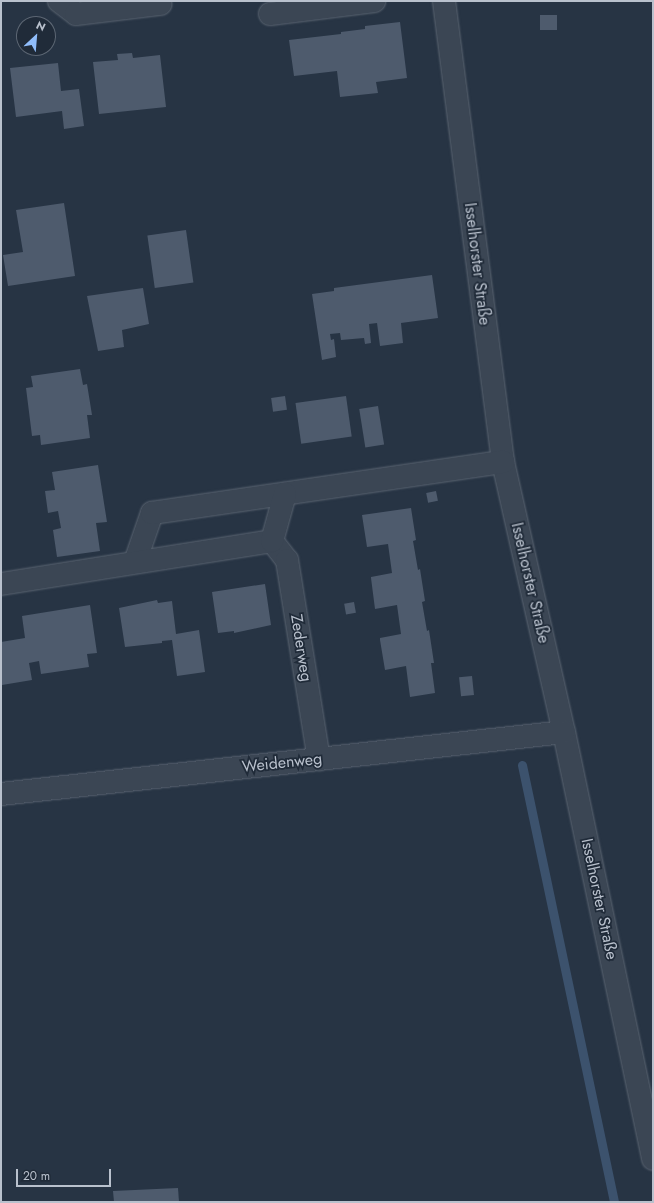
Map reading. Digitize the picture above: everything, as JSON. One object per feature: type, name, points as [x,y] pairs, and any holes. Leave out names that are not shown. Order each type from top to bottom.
[{"type":"street","points":[[59,1],[76,14],[160,4]]},
{"type":"street","points":[[270,14],[374,1]]},
{"type":"street","name":"Isselhorster Straße","points":[[444,1],[504,462],[564,732],[653,1159]]},
{"type":"street","points":[[135,562],[152,513],[504,462]]},
{"type":"street","points":[[1,584],[272,541],[285,494]]},
{"type":"street","name":"Zederweg","points":[[272,541],[287,560],[319,758]]},
{"type":"street","name":"Weidenweg","points":[[1,794],[564,732]]},
{"type":"building","points":[[540,15],[557,15],[557,30],[540,30]]},
{"type":"building","points":[[400,22],[407,78],[376,82],[378,93],[340,97],[337,71],[294,76],[289,40],[341,34],[341,32],[365,29],[365,26]]},
{"type":"building","points":[[132,53],[133,58],[160,55],[166,107],[99,114],[93,62],[118,60],[117,54]]},
{"type":"building","points":[[58,63],[61,91],[79,89],[84,126],[64,129],[62,111],[16,117],[10,68]]},
{"type":"building","points":[[64,203],[75,276],[8,286],[3,255],[23,252],[16,210]]},
{"type":"building","points":[[186,230],[193,282],[155,288],[147,235]]},
{"type":"building","points":[[432,275],[438,318],[401,323],[403,343],[380,346],[377,323],[369,324],[371,343],[365,344],[364,338],[341,340],[340,333],[330,334],[331,340],[334,339],[336,357],[322,360],[312,294],[334,291],[334,288]]},
{"type":"building","points":[[143,288],[149,324],[122,330],[124,347],[98,351],[87,296]]},
{"type":"building","points":[[80,369],[83,385],[87,384],[92,415],[87,415],[90,438],[41,445],[40,435],[32,436],[26,388],[33,387],[31,376]]},
{"type":"building","points":[[285,396],[287,410],[273,412],[271,398]]},
{"type":"building","points":[[346,396],[352,437],[301,444],[295,403]]},
{"type":"building","points":[[378,406],[384,445],[365,447],[359,409]]},
{"type":"building","points":[[98,465],[107,522],[96,523],[100,551],[57,557],[53,530],[61,528],[58,511],[48,513],[45,491],[55,490],[52,472]]},
{"type":"building","points":[[436,491],[438,501],[428,503],[426,493]]},
{"type":"building","points":[[411,508],[416,540],[413,541],[418,570],[420,569],[425,601],[422,602],[427,631],[429,630],[434,663],[431,663],[435,693],[410,697],[406,666],[385,670],[380,640],[380,638],[401,634],[397,605],[375,609],[371,577],[392,573],[388,544],[367,547],[362,515]]},
{"type":"building","points":[[265,584],[271,625],[234,633],[234,631],[218,633],[212,592]]},
{"type":"building","points":[[157,600],[158,603],[172,601],[176,634],[199,630],[205,672],[177,676],[172,640],[162,641],[162,643],[125,647],[119,608]]},
{"type":"building","points":[[354,602],[356,613],[346,615],[344,604]]},
{"type":"building","points":[[90,605],[97,653],[87,654],[89,667],[41,674],[39,661],[29,663],[32,680],[2,685],[1,642],[25,638],[22,616]]},
{"type":"building","points":[[472,676],[474,695],[461,696],[459,677]]},
{"type":"building","points":[[178,1188],[179,1202],[114,1202],[113,1191]]},
{"type":"waterway","points":[[522,765],[614,1202]]}]
